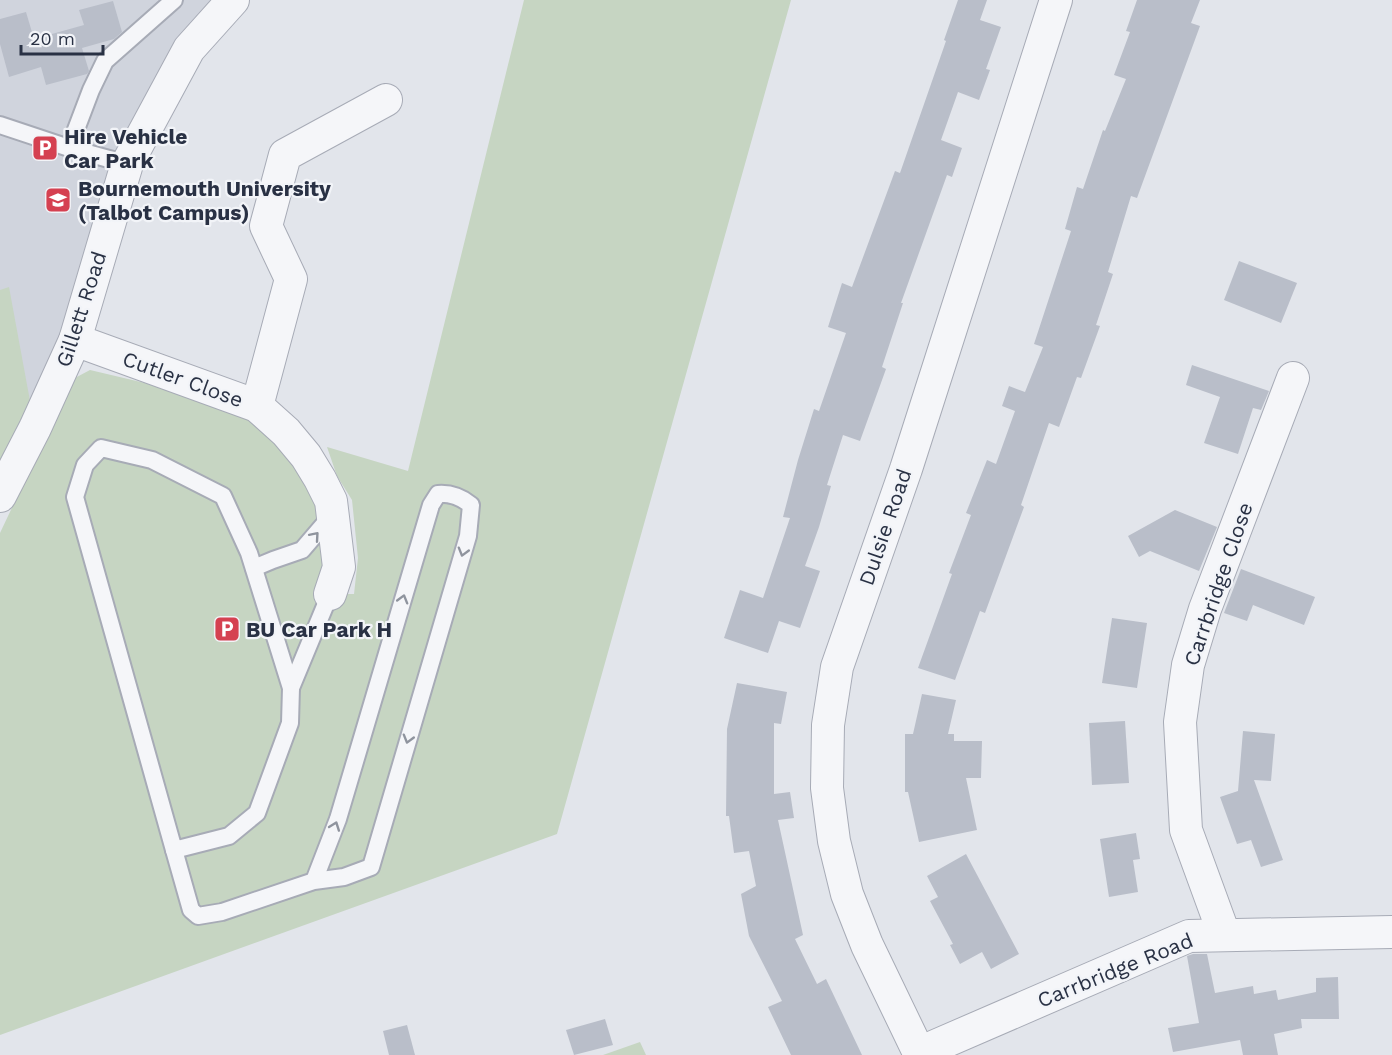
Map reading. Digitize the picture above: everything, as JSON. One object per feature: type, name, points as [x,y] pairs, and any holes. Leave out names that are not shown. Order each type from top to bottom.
[{"type":"street","name":"Gillett Road","points":[[0,496],[35,428],[75,340],[127,164],[189,49],[233,0]]},
{"type":"street","name":"Dulsie Road","points":[[919,1054],[867,945],[848,894],[834,840],[827,788],[828,725],[837,667],[909,458],[1056,0]]},
{"type":"street","points":[[257,406],[291,279],[266,226],[285,154],[386,99]]},
{"type":"street","name":"Cutler Close","points":[[75,340],[257,406],[286,432],[306,456],[331,501],[339,567],[330,594]]},
{"type":"street","name":"Carrbridge Close","points":[[1224,934],[1186,830],[1180,722],[1188,665],[1205,609],[1293,378]]},
{"type":"street","name":"Carrbridge Road","points":[[919,1054],[1189,936],[1392,932]]},
{"type":"lane","points":[[69,148],[91,90],[105,61],[174,0]]},
{"type":"lane","points":[[0,126],[127,164]]},
{"type":"lane","points":[[174,850],[229,836],[256,813],[290,723],[291,688],[249,553],[223,496],[152,460],[100,448],[85,465],[75,497],[174,850],[191,910],[198,916],[222,912],[314,881],[344,877],[370,867],[468,536],[471,505],[450,494],[438,494],[431,505],[338,819],[314,881]]},
{"type":"lane","points":[[254,568],[302,550],[333,513]]},
{"type":"lane","points":[[291,688],[330,594]]},
{"type":"shaded area","name":"Bournemouth University (Talbot Campus)","points":[[0,0],[233,0],[189,49],[0,496]]},
{"type":"green space","points":[[524,0],[791,0],[557,834],[0,1035],[0,533],[73,379],[90,370],[145,383],[250,419],[270,434],[314,488],[327,568],[318,594],[354,594],[358,558],[352,500],[337,476],[327,447],[408,471]]},
{"type":"green space","points":[[9,287],[35,428],[0,496],[0,290]]},
{"type":"green space","points":[[640,1042],[646,1055],[603,1055]]},
{"type":"building","points":[[958,0],[987,0],[980,20],[1001,27],[986,69],[990,70],[979,100],[958,92],[941,140],[962,148],[952,177],[947,175],[901,303],[903,303],[882,367],[886,369],[860,441],[843,435],[827,485],[831,486],[805,566],[820,571],[800,628],[779,621],[768,653],[724,638],[740,590],[763,598],[790,518],[783,517],[798,460],[814,409],[819,411],[846,333],[828,327],[842,283],[852,287],[895,171],[900,173]]},
{"type":"building","points":[[1137,0],[1200,0],[1191,23],[1200,26],[1137,198],[1131,196],[1108,272],[1113,274],[1096,325],[1100,326],[1081,378],[1077,377],[1059,427],[1049,423],[1021,505],[1024,507],[985,613],[980,611],[955,680],[918,668],[952,574],[949,573],[971,515],[966,513],[987,460],[996,464],[1015,411],[1002,406],[1009,386],[1025,392],[1043,347],[1034,344],[1071,231],[1065,229],[1077,187],[1083,189],[1103,130],[1105,131],[1126,79],[1114,75],[1130,32],[1126,31]]},
{"type":"building","points":[[113,1],[122,32],[114,39],[82,48],[89,71],[87,74],[46,85],[41,67],[9,77],[0,44],[0,19],[26,12],[34,39],[84,25],[79,10]]},
{"type":"building","points":[[1239,261],[1297,283],[1281,323],[1224,300]]},
{"type":"building","points":[[1192,365],[1269,391],[1261,410],[1253,408],[1238,454],[1204,443],[1220,397],[1186,385]]},
{"type":"building","points":[[1175,510],[1217,527],[1199,571],[1150,551],[1139,557],[1128,536]]},
{"type":"building","points":[[1241,569],[1315,597],[1304,625],[1253,605],[1247,621],[1224,613]]},
{"type":"building","points":[[1112,618],[1147,623],[1137,688],[1102,683]]},
{"type":"building","points":[[737,683],[787,692],[781,724],[774,723],[774,794],[790,792],[794,818],[778,820],[803,935],[795,939],[817,984],[826,979],[862,1055],[791,1055],[768,1007],[782,1001],[749,936],[741,894],[756,886],[749,851],[734,853],[729,816],[726,816],[727,729]]},
{"type":"building","points":[[922,694],[956,700],[948,734],[954,734],[954,741],[982,741],[981,778],[966,778],[977,830],[919,842],[908,792],[905,792],[905,734],[913,734]]},
{"type":"building","points":[[1125,721],[1129,783],[1092,785],[1089,723]]},
{"type":"building","points":[[1243,731],[1275,734],[1271,781],[1254,780],[1283,860],[1261,867],[1251,840],[1237,844],[1220,797],[1238,791]]},
{"type":"building","points":[[1136,833],[1140,859],[1133,860],[1138,892],[1109,897],[1100,839]]},
{"type":"building","points":[[966,854],[1019,954],[991,969],[982,952],[960,964],[950,945],[953,944],[930,901],[938,897],[927,876]]},
{"type":"building","points":[[1207,954],[1215,993],[1253,986],[1254,994],[1276,990],[1278,1000],[1316,992],[1316,978],[1338,977],[1339,1019],[1301,1019],[1302,1028],[1274,1034],[1278,1055],[1243,1055],[1240,1040],[1173,1052],[1168,1028],[1199,1023],[1187,956]]},
{"type":"building","points":[[605,1019],[613,1045],[574,1055],[566,1030]]},
{"type":"building","points":[[407,1025],[415,1055],[389,1055],[383,1031]]},
{"type":"place","name":"Hire Vehicle Car Park","points":[[45,148]]},
{"type":"place","name":"Bournemouth University (Talbot Campus)","points":[[58,200]]},
{"type":"place","name":"BU Car Park H","points":[[227,629]]}]
